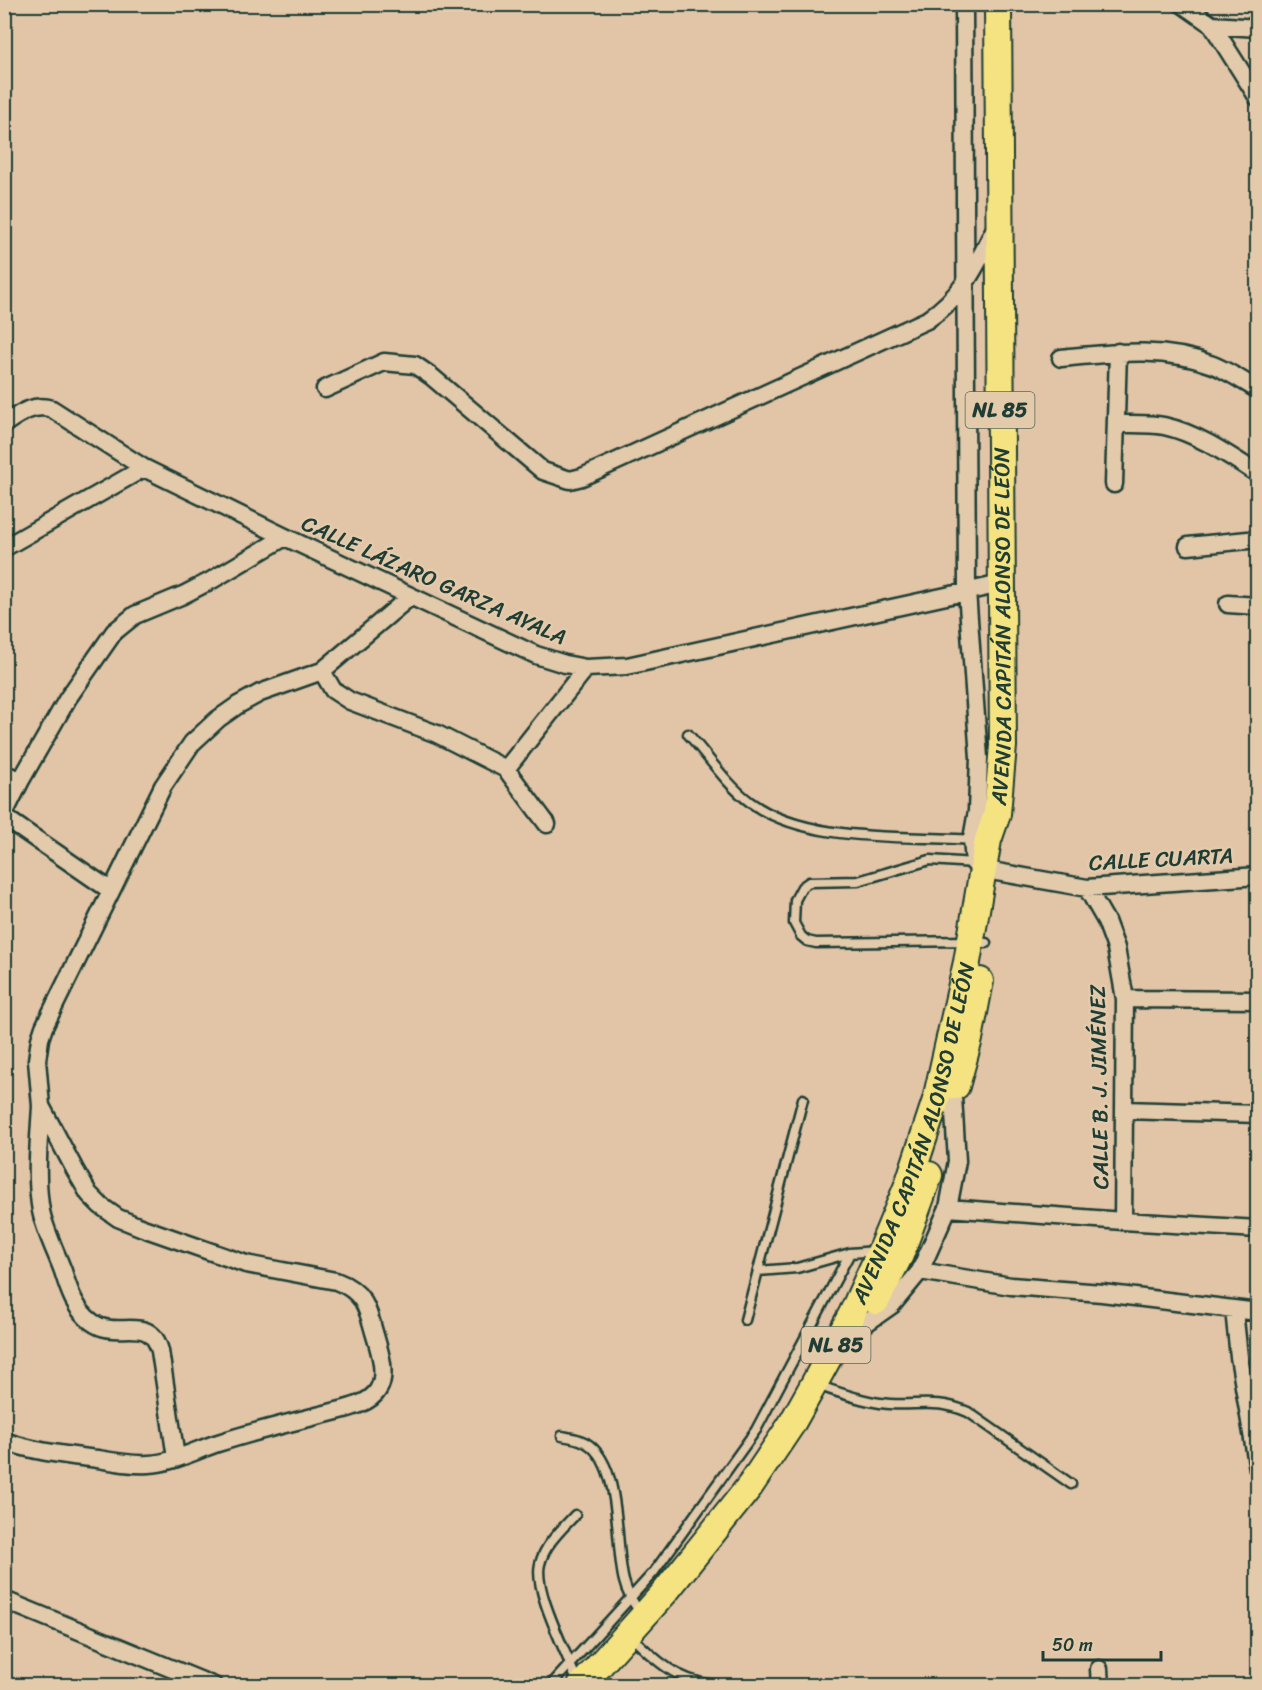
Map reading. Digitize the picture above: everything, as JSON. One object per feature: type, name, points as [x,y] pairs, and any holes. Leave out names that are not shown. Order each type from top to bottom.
[{"type":"main road","name":"AVENIDA CAPITÁN ALONSO DE LEÓN","points":[[602,1686],[756,1503],[791,1449],[852,1314],[918,1208],[969,1039],[987,840],[997,814],[1003,746],[998,4]]},
{"type":"main road","name":"AVENIDA CAPITÁN ALONSO DE LEÓN","points":[[577,1678],[636,1607],[719,1527],[865,1324],[890,1252],[908,1185],[936,1100],[978,942]]},
{"type":"street","points":[[964,4],[967,591],[979,758],[977,811],[987,840]]},
{"type":"street","points":[[1182,4],[1212,25],[1257,98]]},
{"type":"street","points":[[1212,25],[1257,28]]},
{"type":"street","points":[[325,389],[384,362],[415,365],[543,471],[570,480],[597,471],[927,320],[950,302],[966,284],[999,221]]},
{"type":"street","points":[[1061,358],[1118,352],[1162,352],[1214,366],[1257,390]]},
{"type":"street","points":[[1114,484],[1118,352]]},
{"type":"street","name":"CALLE LÁZARO GARZA AYALA","points":[[4,424],[30,409],[38,407],[52,409],[144,468],[285,537],[536,655],[586,668],[627,666],[1001,584]]},
{"type":"street","points":[[1117,424],[1166,427],[1183,433],[1206,443],[1257,474]]},
{"type":"street","points":[[4,548],[144,468]]},
{"type":"street","points":[[110,890],[4,816],[21,780],[68,698],[114,632],[123,623],[135,615],[166,603],[212,580],[285,537]]},
{"type":"street","points":[[1188,546],[1257,539]]},
{"type":"street","points":[[176,1458],[156,1337],[146,1331],[116,1330],[94,1324],[81,1312],[69,1289],[41,1213],[38,1159],[41,1106],[38,1079],[40,1039],[110,890],[163,786],[192,742],[238,705],[260,693],[322,671],[411,596]]},
{"type":"street","points":[[1228,604],[1257,606]]},
{"type":"street","points":[[506,769],[586,668]]},
{"type":"street","points":[[322,671],[333,690],[350,701],[437,734],[506,769],[547,824]]},
{"type":"street","points":[[4,774],[21,780]]},
{"type":"street","name":"CALLE CUARTA","points":[[985,868],[1087,888],[1257,876]]},
{"type":"street","name":"CALLE B. J. JIMÉNEZ","points":[[1087,888],[1106,921],[1116,948],[1125,999],[1123,1221]]},
{"type":"street","points":[[1125,999],[1257,1000]]},
{"type":"street","points":[[865,1324],[892,1305],[920,1271],[948,1208],[957,1161],[953,1097]]},
{"type":"street","points":[[4,1441],[27,1449],[147,1464],[176,1458],[256,1431],[346,1409],[371,1397],[377,1392],[381,1383],[381,1356],[365,1302],[348,1285],[246,1264],[190,1246],[118,1218],[89,1194],[41,1106]]},
{"type":"street","points":[[1124,1110],[1257,1114]]},
{"type":"street","points":[[948,1208],[1257,1228]]},
{"type":"street","points":[[920,1271],[1011,1286],[1101,1293],[1257,1312]]},
{"type":"street","points":[[1234,1310],[1239,1357],[1257,1468]]},
{"type":"street","points":[[4,1600],[214,1686]]},
{"type":"lane","points":[[688,734],[731,785],[768,814],[789,822],[843,833],[987,840]]},
{"type":"lane","points":[[978,942],[816,944],[801,936],[794,923],[795,900],[802,887],[809,882],[858,881],[930,860],[985,868]]},
{"type":"lane","points":[[745,1320],[803,1099]]},
{"type":"lane","points":[[758,1271],[797,1268],[850,1253],[890,1252]]},
{"type":"lane","points":[[636,1607],[654,1572],[756,1430],[850,1253]]},
{"type":"lane","points":[[821,1386],[882,1404],[940,1403],[955,1406],[968,1412],[1071,1484]]},
{"type":"lane","points":[[562,1436],[582,1440],[600,1457],[606,1470],[613,1490],[623,1579],[636,1607]]},
{"type":"lane","points":[[550,1686],[577,1678],[546,1605],[540,1583],[539,1567],[552,1541],[575,1515]]},
{"type":"lane","points":[[639,1644],[660,1664],[676,1674],[693,1681],[725,1686]]}]
